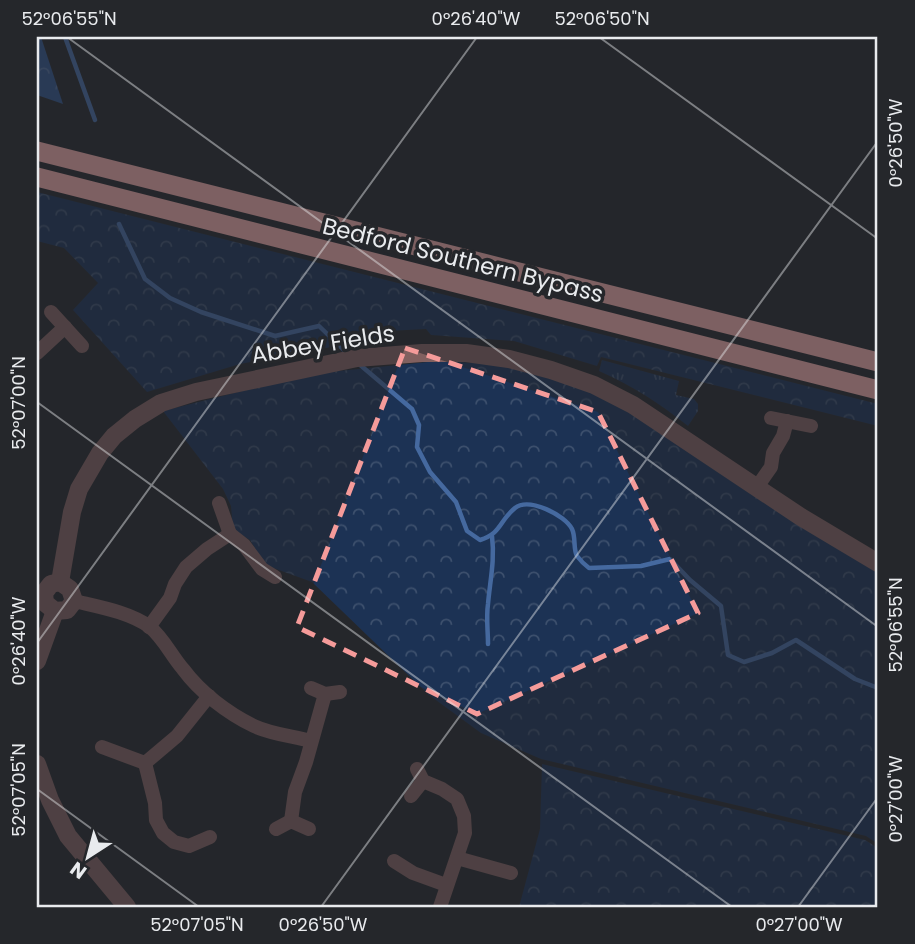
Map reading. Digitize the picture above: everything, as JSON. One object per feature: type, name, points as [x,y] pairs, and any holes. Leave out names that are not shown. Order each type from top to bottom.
[{"type":"highway","name":"Bedford Southern Bypass","points":[[37,151],[878,362]]},
{"type":"highway","name":"Bedford Southern Bypass","points":[[37,177],[878,390]]},
{"type":"street","points":[[51,312],[82,346]]},
{"type":"street","points":[[37,353],[65,327]]},
{"type":"street","name":"Abbey Fields","points":[[61,582],[72,512],[79,489],[114,436],[135,419],[161,404],[196,392],[357,358],[422,353],[466,353],[509,359],[594,385],[634,405],[801,517],[878,563]]},
{"type":"street","points":[[771,418],[811,426]]},
{"type":"street","points":[[757,486],[771,467],[773,453],[783,436],[787,421]]},
{"type":"street","points":[[219,503],[230,534],[244,545],[262,569],[275,577]]},
{"type":"street","points":[[149,626],[170,598],[186,567],[230,534]]},
{"type":"street","points":[[61,582],[71,589],[74,601],[67,610],[55,611],[45,603],[40,592],[51,584],[61,582]]},
{"type":"street","points":[[74,601],[117,612],[149,626],[164,641],[195,684],[232,713],[255,727],[311,741]]},
{"type":"street","points":[[37,661],[55,611]]},
{"type":"street","points":[[291,821],[295,793],[311,741],[318,691],[340,692]]},
{"type":"street","points":[[145,763],[177,736],[209,696]]},
{"type":"street","points":[[102,747],[145,763]]},
{"type":"street","points":[[145,763],[155,803],[156,820],[163,833],[189,850],[210,837]]},
{"type":"street","points":[[37,764],[50,800],[68,836],[127,907]]},
{"type":"street","points":[[411,796],[420,775],[457,799],[464,816],[464,833],[440,907]]},
{"type":"street","points":[[291,821],[309,829]]},
{"type":"street","points":[[276,830],[291,821]]},
{"type":"street","points":[[457,858],[511,873]]},
{"type":"street","points":[[394,861],[413,873],[446,885]]},
{"type":"highlighted area","points":[[405,348],[598,412],[698,613],[477,714],[297,627]]},
{"type":"green space","points":[[37,37],[41,37],[63,104],[37,95]]},
{"type":"green space","points":[[37,192],[878,404],[878,426],[601,357],[597,366],[514,341],[431,335],[426,329],[388,331],[384,339],[240,364],[147,392],[73,310],[98,283],[64,248],[37,241]]},
{"type":"green space","points":[[602,360],[679,381],[676,395],[694,399],[698,404],[698,411],[688,426],[645,396],[599,371]]},
{"type":"green space","points":[[438,361],[510,365],[560,378],[630,410],[878,568],[878,844],[866,836],[541,759],[481,733],[429,695],[312,582],[265,565],[250,540],[233,530],[231,506],[223,489],[163,411],[309,374]]},
{"type":"green space","points":[[542,764],[865,840],[878,848],[878,907],[519,907],[540,829]]},
{"type":"waterway","points":[[65,37],[95,120]]},
{"type":"waterway","points":[[119,224],[145,279],[170,298],[201,312],[275,336],[319,326],[350,356]]},
{"type":"waterway","points":[[359,364],[412,409],[419,425],[417,447],[430,472],[456,502],[467,531],[480,540],[497,530],[515,508],[521,505],[546,509],[562,518],[572,529],[577,556],[589,568],[641,566],[670,559],[721,606],[728,655],[744,662],[772,653],[796,640],[855,679],[878,688]]},
{"type":"waterway","points":[[488,644],[487,614],[493,562],[492,536]]}]
